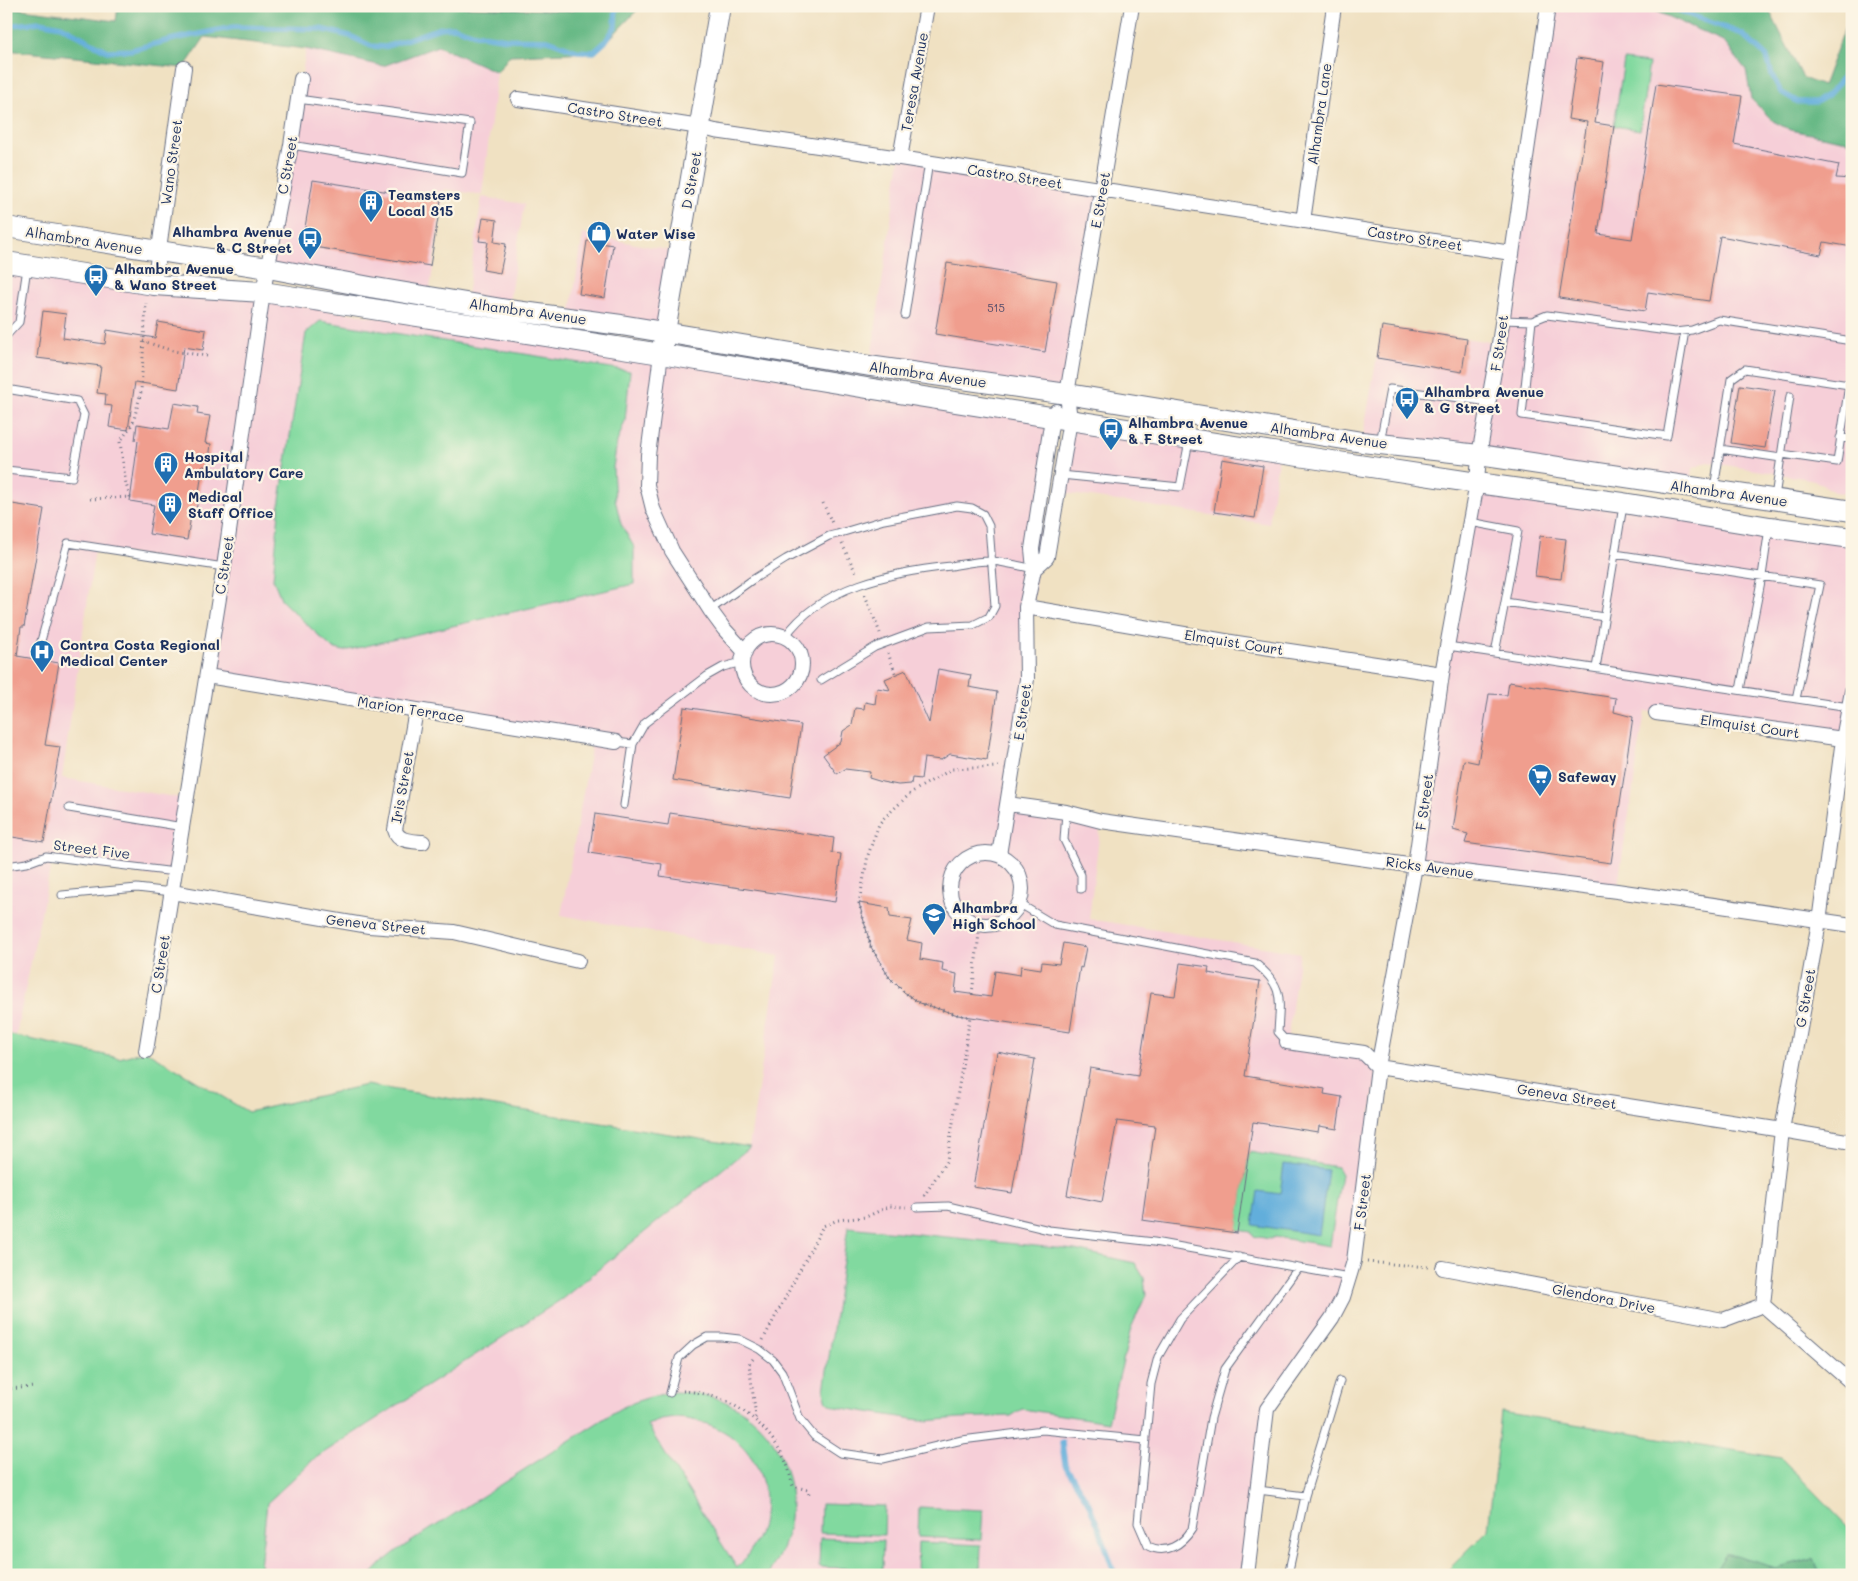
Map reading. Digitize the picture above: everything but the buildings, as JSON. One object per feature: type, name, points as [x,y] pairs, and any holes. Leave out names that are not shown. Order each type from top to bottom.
[{"type":"main road","name":"D Street","points":[[661,354],[720,6]]},
{"type":"main road","name":"Alhambra Avenue","points":[[6,228],[268,268],[466,303],[665,332],[870,366],[1067,394],[1380,444],[1479,455],[1852,511]]},
{"type":"main road","name":"Alhambra Avenue","points":[[6,262],[151,285],[263,292],[1061,419],[1852,538]]},
{"type":"street","name":"Teresa Avenue","points":[[900,158],[927,6]]},
{"type":"street","name":"E Street","points":[[1000,855],[1027,679],[1026,607],[1034,569],[1032,549],[1044,473],[1067,394],[1132,6]]},
{"type":"street","name":"Alhambra Lane","points":[[1303,221],[1334,6]]},
{"type":"street","name":"F Street","points":[[1247,1575],[1267,1409],[1332,1318],[1343,1297],[1354,1261],[1378,1067],[1415,866],[1442,674],[1477,483],[1479,455],[1490,402],[1548,6]]},
{"type":"street","name":"Wano Street","points":[[151,285],[158,252],[184,68]]},
{"type":"street","name":"C Street","points":[[146,1050],[224,567],[263,292],[302,79]]},
{"type":"street","name":"Castro Street","points":[[518,99],[1511,253]]},
{"type":"street","points":[[661,354],[648,455],[647,485],[652,509],[672,551],[743,657]]},
{"type":"street","name":"E Street","points":[[1034,569],[1046,557],[1061,475],[1061,419]]},
{"type":"street","points":[[1044,473],[1061,475]]},
{"type":"street","name":"Elmquist Court","points":[[1026,607],[1237,643],[1442,674]]},
{"type":"street","points":[[766,635],[785,637],[799,651],[802,661],[799,676],[791,688],[782,693],[763,693],[747,681],[743,672],[743,657],[750,644],[757,638],[766,635]]},
{"type":"street","name":"Marion Terrace","points":[[207,676],[616,742]]},
{"type":"street","name":"G Street","points":[[1763,1305],[1782,1130],[1819,922],[1843,739],[1852,691]]},
{"type":"street","name":"Iris Street","points":[[416,710],[395,830],[396,835],[400,838],[423,842]]},
{"type":"street","name":"Elmquist Court","points":[[1656,713],[1843,739]]},
{"type":"street","name":"Ricks Avenue","points":[[1008,804],[1066,812],[1101,821],[1415,866],[1617,891],[1819,922],[1852,925]]},
{"type":"street","points":[[988,852],[1000,855],[1008,860],[1020,874],[1023,892],[1020,904],[1014,913],[997,925],[980,925],[966,920],[957,911],[950,893],[953,873],[967,858],[977,854],[988,852]]},
{"type":"street","name":"Geneva Street","points":[[172,892],[369,926],[454,932],[578,960]]},
{"type":"street","name":"Geneva Street","points":[[1287,1042],[1364,1053],[1378,1067],[1852,1142]]},
{"type":"street","name":"Glendora Drive","points":[[1443,1268],[1723,1320],[1763,1305]]},
{"type":"street","points":[[1763,1305],[1852,1383]]},
{"type":"lane","points":[[291,145],[462,173],[470,123],[298,98]]},
{"type":"lane","points":[[906,315],[929,162]]},
{"type":"lane","points":[[6,336],[19,322],[27,265]]},
{"type":"lane","points":[[1502,320],[1532,321],[1547,315],[1675,332],[1685,331],[1719,320],[1852,341]]},
{"type":"lane","points":[[1532,321],[1522,415],[1668,436],[1685,331]]},
{"type":"lane","points":[[1714,490],[1720,449],[1731,379],[1745,369],[1849,385],[1837,462],[1720,449]]},
{"type":"lane","points":[[6,389],[77,400],[84,416],[72,477],[6,470]]},
{"type":"lane","points":[[1380,444],[1390,389],[1490,402]]},
{"type":"lane","points":[[1775,499],[1790,396]]},
{"type":"lane","points":[[1061,475],[1180,488],[1190,438]]},
{"type":"lane","points":[[1840,438],[1852,439]]},
{"type":"lane","points":[[1596,668],[1623,503]]},
{"type":"lane","points":[[710,610],[752,580],[829,536],[884,520],[957,506],[972,508],[983,514],[989,526],[995,606],[989,617],[973,625],[929,628],[875,647],[821,680]]},
{"type":"lane","points":[[1470,522],[1518,531],[1495,653]]},
{"type":"lane","points":[[1740,690],[1770,527]]},
{"type":"lane","points":[[41,641],[68,543],[224,567]]},
{"type":"lane","points":[[1615,554],[1820,585],[1796,698]]},
{"type":"lane","points":[[785,637],[795,623],[828,598],[861,585],[907,571],[991,561],[1034,569]]},
{"type":"lane","points":[[1505,602],[1604,617]]},
{"type":"lane","points":[[1448,646],[1849,706]]},
{"type":"lane","points":[[624,805],[633,744],[645,723],[715,672],[743,657]]},
{"type":"lane","points":[[616,742],[633,744]]},
{"type":"lane","points":[[69,808],[183,827]]},
{"type":"lane","points":[[1066,812],[1064,840],[1081,875],[1081,889]]},
{"type":"lane","name":"Street Five","points":[[6,866],[46,856],[175,872]]},
{"type":"lane","points":[[62,895],[137,888],[172,892]]},
{"type":"lane","points":[[1020,904],[1055,925],[1255,963],[1270,975],[1279,990],[1278,1032],[1287,1042]]},
{"type":"lane","points":[[917,1207],[948,1206],[1049,1230],[1154,1242],[1349,1277]]},
{"type":"lane","points":[[1239,1257],[1180,1319],[1158,1357],[1151,1384],[1138,1522],[1148,1546],[1155,1549],[1166,1550],[1185,1541],[1192,1529],[1211,1418],[1225,1369],[1298,1268]]},
{"type":"lane","points":[[670,1392],[679,1358],[693,1344],[707,1338],[739,1339],[773,1360],[782,1372],[800,1419],[814,1436],[840,1453],[883,1459],[962,1440],[1043,1430],[1146,1440]]},
{"type":"lane","points":[[1288,1575],[1305,1496],[1340,1381]]},
{"type":"lane","points":[[1258,1490],[1305,1496]]},
{"type":"path","points":[[90,499],[130,497],[126,484],[120,442],[133,423],[141,392],[143,342],[151,285]]},
{"type":"path","points":[[143,342],[173,351],[207,356]]},
{"type":"path","points":[[754,1420],[756,1417],[749,1364],[759,1350],[823,1226],[838,1220],[866,1217],[890,1206],[917,1207],[947,1160],[970,1017],[920,1003],[904,992],[889,976],[871,947],[859,903],[868,855],[879,824],[912,792],[952,769],[995,766],[1014,772]]},
{"type":"path","points":[[972,994],[980,925]]},
{"type":"path","points":[[1354,1261],[1443,1268]]},
{"type":"path","points":[[6,1390],[34,1387]]},
{"type":"path","points":[[670,1392],[694,1391],[731,1403],[754,1420],[776,1443],[786,1461],[793,1486],[808,1490],[808,1494]]},
{"type":"shaded area","points":[[1548,6],[1644,6],[1723,41],[1746,70],[1752,99],[1790,130],[1852,142],[1852,494],[1834,492],[1814,480],[1708,462],[1693,468],[1690,487],[1362,442],[1382,326],[1498,343]]},
{"type":"shaded area","points":[[438,46],[497,72],[482,195],[444,189],[429,296],[268,268],[291,145],[306,49],[383,66]]},
{"type":"shaded area","points":[[900,158],[1101,189],[1067,394],[870,366]]},
{"type":"shaded area","points":[[482,197],[524,204],[508,310],[466,303]]},
{"type":"shaded area","points":[[583,234],[678,252],[665,332],[570,317]]},
{"type":"shaded area","name":"Alhambra High School","points":[[6,262],[1052,418],[1044,473],[1027,679],[1008,804],[1101,821],[1089,919],[1300,953],[1287,1041],[1364,1053],[1378,1067],[1343,1297],[1267,1409],[1247,1575],[259,1575],[267,1503],[314,1459],[562,1299],[749,1147],[779,956],[561,915],[593,738],[207,676],[224,567],[95,549],[62,778],[187,799],[174,879],[52,860],[16,1035],[6,1033]]},
{"type":"shaded area","points":[[1070,420],[1279,453],[1269,524],[1058,492]]},
{"type":"shaded area","points":[[1477,483],[1852,538],[1852,691],[1843,739],[1645,711],[1617,891],[1415,866]]},
{"type":"green space","points":[[118,6],[439,6],[573,11],[582,6],[641,6],[597,52],[510,55],[497,72],[438,46],[383,66],[306,49],[205,37],[184,68],[6,50],[6,7],[116,21]]},
{"type":"green space","points":[[1644,6],[1757,6],[1770,12],[1803,78],[1823,86],[1849,17],[1852,17],[1852,142],[1790,130],[1773,121],[1751,99],[1746,70],[1723,41]]},
{"type":"green space","points":[[1624,60],[1649,63],[1640,130],[1614,126]]},
{"type":"green space","points":[[320,321],[630,371],[625,421],[617,442],[613,468],[615,499],[621,524],[634,547],[634,584],[344,651],[332,648],[282,601],[273,579],[280,500],[306,333]]},
{"type":"green space","points":[[6,1034],[119,1058],[146,1051],[248,1112],[366,1085],[750,1147],[562,1299],[314,1459],[267,1503],[259,1575],[6,1575]]},
{"type":"green space","points":[[1249,1152],[1337,1167],[1341,1174],[1330,1246],[1275,1237],[1270,1239],[1253,1236],[1251,1232],[1237,1230]]},
{"type":"green space","points":[[848,1227],[1075,1250],[1135,1263],[1144,1278],[1146,1295],[1131,1328],[1108,1422],[1022,1409],[1011,1416],[926,1421],[836,1407],[827,1402],[824,1391]]},
{"type":"green space","points":[[667,1393],[703,1395],[717,1398],[730,1404],[752,1418],[769,1436],[781,1457],[789,1480],[791,1505],[788,1529],[780,1553],[767,1575],[371,1575],[398,1550],[619,1409],[646,1398]],"holes":[[[676,1418],[705,1423],[729,1435],[747,1451],[759,1472],[765,1495],[763,1519],[754,1544],[737,1568],[647,1425],[661,1420]]]},
{"type":"green space","points":[[1501,1412],[1781,1458],[1852,1531],[1852,1575],[1820,1575],[1814,1558],[1776,1568],[1726,1554],[1713,1575],[1443,1575],[1488,1530]]},
{"type":"green space","points":[[821,1504],[885,1506],[884,1535],[820,1533]]},
{"type":"green space","points":[[919,1507],[983,1510],[981,1540],[918,1537]]},
{"type":"green space","points":[[820,1538],[883,1541],[882,1570],[819,1567]]},
{"type":"green space","points":[[918,1542],[981,1545],[980,1574],[917,1572]]},
{"type":"green space","points":[[1726,1553],[1776,1568],[1814,1558],[1820,1575],[1713,1575]]},
{"type":"water","points":[[1284,1164],[1328,1170],[1319,1235],[1253,1225],[1258,1191],[1280,1194]]},
{"type":"waterway","points":[[6,26],[40,22],[61,26],[107,51],[131,50],[234,27],[320,29],[350,36],[371,46],[385,47],[440,28],[454,27],[475,34],[507,39],[548,40],[577,51],[594,52],[605,42],[615,27],[616,6]]},
{"type":"waterway","points":[[1666,6],[1742,34],[1767,57],[1772,75],[1781,92],[1798,102],[1816,102],[1828,95],[1852,63]]},
{"type":"waterway","points":[[1062,1443],[1065,1465],[1089,1504],[1115,1575]]},
{"type":"place","name":"Teamsters Local 315","points":[[371,223]]},
{"type":"place","name":"Water Wise","points":[[599,254]]},
{"type":"place","name":"Alhambra Avenue & C Street","points":[[310,260]]},
{"type":"place","name":"Alhambra Avenue & Wano Street","points":[[96,297]]},
{"type":"place","name":"Alhambra Avenue & G Street","points":[[1407,420]]},
{"type":"place","name":"Alhambra Avenue & F Street","points":[[1111,451]]},
{"type":"place","name":"Hospital Ambulatory Care","points":[[166,485]]},
{"type":"place","name":"Medical Staff Office","points":[[170,525]]},
{"type":"place","name":"Contra Costa Regional Medical Center","points":[[42,673]]},
{"type":"place","name":"Safeway","points":[[1540,797]]},
{"type":"place","name":"Alhambra High School","points":[[934,936]]}]
